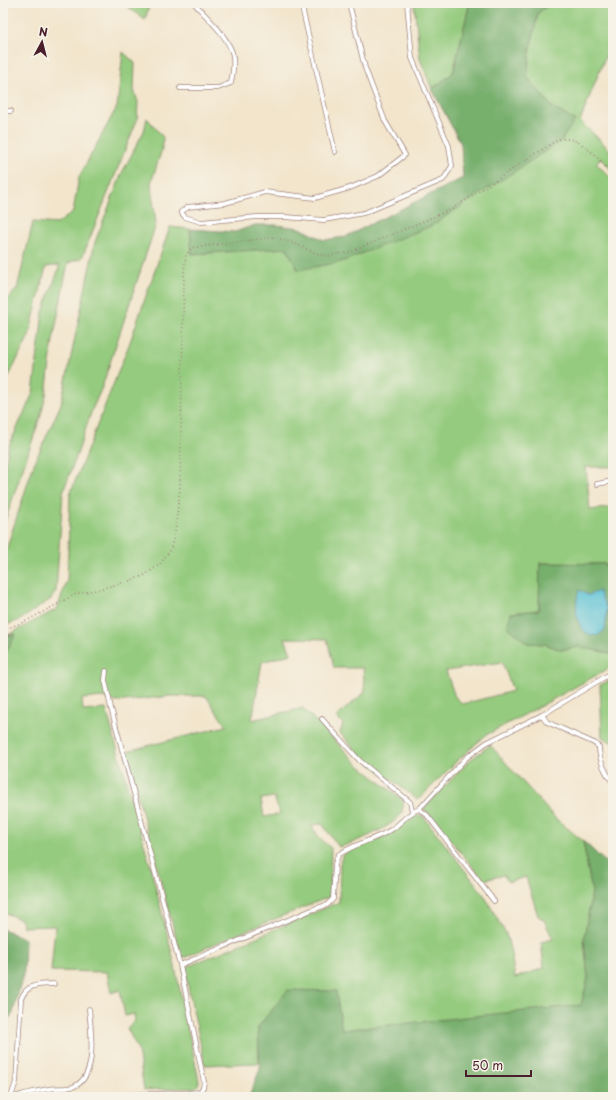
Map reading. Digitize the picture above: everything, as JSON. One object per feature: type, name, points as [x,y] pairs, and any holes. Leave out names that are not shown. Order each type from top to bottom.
[{"type":"lane","points":[[180,88],[218,88],[231,83],[234,66],[232,52],[223,36],[194,3]]},
{"type":"lane","points":[[301,3],[335,152]]},
{"type":"lane","points":[[349,3],[365,68],[385,121],[405,155],[378,176],[343,190],[315,198],[265,192],[226,203],[188,207],[181,212],[185,217],[201,222],[257,217],[285,217],[324,220],[364,213],[443,180],[452,166],[449,146],[412,58],[407,3]]},
{"type":"lane","points":[[3,111],[11,111]]},
{"type":"lane","points":[[597,484],[613,482]]},
{"type":"lane","points":[[52,1097],[200,1092],[204,1082],[180,966],[111,708],[105,680],[106,672]]},
{"type":"lane","points":[[180,966],[314,909],[327,905],[333,900],[335,864],[338,855],[345,850],[390,831],[412,811],[419,809],[466,758],[486,743],[542,715],[613,672]]},
{"type":"lane","points":[[542,715],[547,722],[594,743],[599,747],[599,754],[607,776],[613,782]]},
{"type":"lane","points":[[322,719],[359,760],[410,802],[412,811]]},
{"type":"lane","points":[[419,809],[427,815],[494,901]]},
{"type":"lane","points":[[11,1097],[16,1082],[20,999],[23,993],[29,988],[37,985],[54,984]]},
{"type":"lane","points":[[15,1097],[49,1088],[64,1089],[75,1086],[82,1081],[88,1072],[92,1041],[89,1009]]},
{"type":"path","points":[[3,630],[26,621],[76,594],[115,585],[145,575],[159,565],[170,551],[175,533],[180,487],[184,271],[186,255],[191,248],[275,237],[296,244],[315,253],[327,256],[350,252],[452,209],[557,140],[568,138],[580,142],[613,175]]},
{"type":"green space","points":[[121,3],[150,3],[145,20],[124,4]]},
{"type":"green space","points":[[414,3],[468,3],[469,6],[453,73],[432,89],[420,59]]},
{"type":"green space","points":[[468,3],[551,3],[538,13],[530,51],[527,77],[554,109],[575,120],[561,141],[431,226],[341,262],[298,270],[287,248],[192,254],[190,229],[235,232],[255,225],[276,225],[300,228],[324,240],[345,237],[463,178],[461,144],[432,89],[453,73],[469,6]]},
{"type":"green space","points":[[551,3],[613,3],[613,37],[580,121],[609,149],[613,159],[613,172],[601,158],[596,163],[613,180],[613,467],[586,467],[590,510],[613,507],[613,600],[609,589],[605,564],[540,563],[539,610],[511,613],[527,643],[545,644],[561,650],[579,647],[613,654],[613,666],[486,735],[457,761],[418,800],[364,759],[340,733],[343,724],[336,717],[365,692],[363,668],[334,668],[327,639],[285,638],[291,654],[262,662],[252,720],[303,708],[361,767],[404,801],[402,813],[395,821],[380,830],[362,839],[339,847],[322,824],[311,825],[320,839],[331,848],[329,897],[186,957],[181,956],[127,756],[128,752],[131,750],[226,726],[206,696],[171,696],[116,702],[103,697],[82,699],[83,711],[106,709],[149,861],[174,962],[199,1081],[195,1088],[144,1090],[138,1050],[127,1028],[135,1021],[134,1014],[125,1016],[120,990],[111,993],[107,972],[51,971],[55,926],[23,927],[22,920],[3,912],[3,658],[15,634],[6,636],[57,609],[67,581],[70,494],[130,342],[170,227],[190,229],[192,254],[287,248],[298,270],[561,141],[575,120],[554,109],[527,77],[530,51],[538,12]],"holes":[[[502,662],[513,691],[463,704],[455,697],[446,671]],[[274,797],[280,814],[264,817],[261,799]]]},
{"type":"green space","points":[[123,52],[135,63],[134,90],[138,102],[137,120],[82,258],[68,263],[53,340],[46,395],[41,415],[3,527],[3,480],[8,448],[33,393],[43,312],[60,265],[46,267],[29,336],[3,388],[3,304],[17,289],[33,222],[57,224],[73,212],[79,177],[117,107]]},
{"type":"green space","points":[[147,118],[163,137],[162,149],[151,183],[156,224],[102,387],[92,410],[63,492],[56,591],[51,599],[20,620],[3,626],[3,552],[7,547],[34,464],[61,404],[95,242],[122,173],[144,131]]},
{"type":"green space","points":[[540,563],[606,564],[609,589],[613,600],[613,654],[579,647],[561,650],[545,644],[527,643],[507,626],[511,613],[539,610]]},
{"type":"green space","points":[[16,634],[3,658],[3,637]]},
{"type":"green space","points":[[613,679],[613,743],[602,737],[600,685]]},
{"type":"green space","points":[[490,745],[555,818],[583,841],[592,892],[584,939],[588,978],[581,1006],[342,1030],[258,1027],[259,1063],[205,1065],[184,968],[339,902],[340,863],[343,854],[393,832],[412,816],[420,815],[424,817],[484,895],[506,934],[515,978],[544,968],[541,942],[553,939],[544,920],[538,916],[526,877],[508,882],[504,875],[484,880],[423,809],[470,760]]},
{"type":"green space","points":[[583,841],[613,869],[613,1097],[244,1097],[249,1096],[260,1069],[258,1027],[288,990],[336,991],[342,1030],[581,1005],[588,978],[584,939],[592,892]]},
{"type":"green space","points":[[3,929],[25,939],[24,971],[13,1013],[3,1026]]},
{"type":"water","points":[[579,590],[588,595],[599,591],[607,609],[605,630],[597,636],[587,633],[583,629],[578,619],[576,607]]}]
